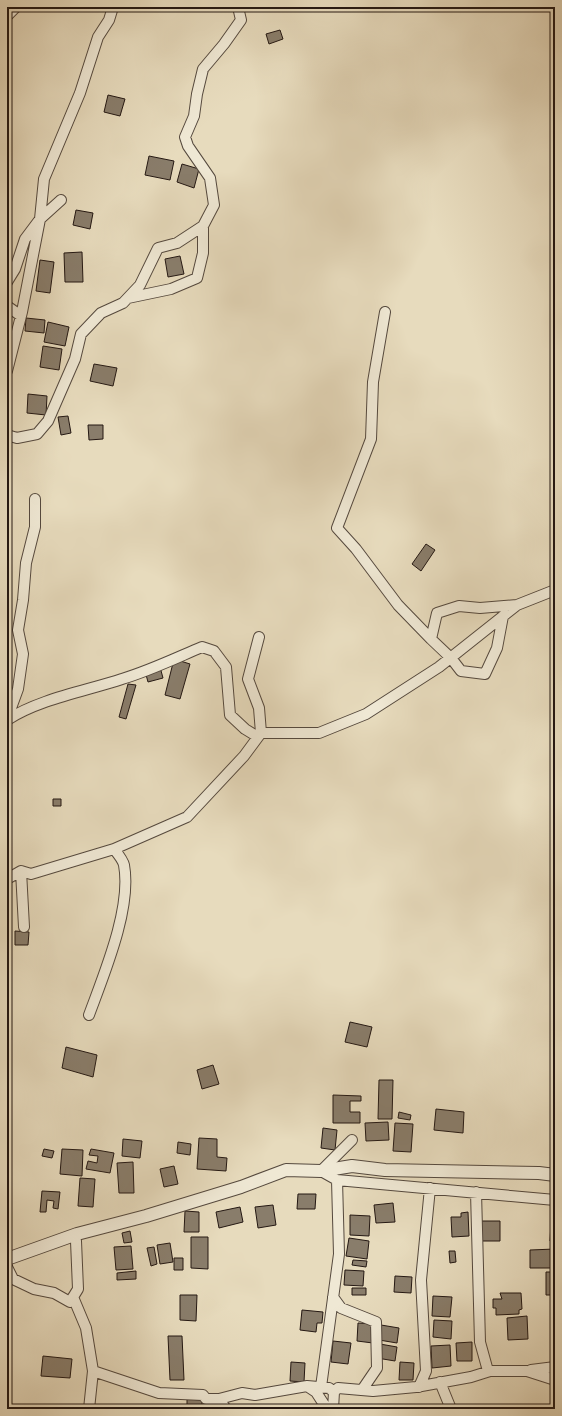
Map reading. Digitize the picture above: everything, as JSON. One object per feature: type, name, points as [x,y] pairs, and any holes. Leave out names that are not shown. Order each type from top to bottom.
[{"type":"street","points":[[7,16],[16,7]]},
{"type":"street","points":[[7,371],[21,316],[40,219],[44,179],[80,93],[98,37],[109,20],[113,7]]},
{"type":"street","points":[[128,298],[171,289],[197,278],[203,253],[203,226],[214,205],[210,178],[188,146],[185,137],[194,116],[203,69],[224,44],[241,20],[239,12],[246,7]]},
{"type":"street","points":[[7,282],[15,269],[25,239],[40,219],[61,200]]},
{"type":"street","points":[[7,435],[17,438],[37,434],[48,421],[75,359],[81,334],[101,313],[124,303],[140,284],[158,248],[177,243],[203,226]]},
{"type":"street","points":[[7,306],[21,316]]},
{"type":"street","points":[[385,312],[373,382],[371,439],[337,528],[356,549],[398,605],[451,658],[461,671],[485,674],[497,648],[503,616]]},
{"type":"street","points":[[7,719],[18,689],[23,654],[18,630],[23,600],[26,563],[35,527],[35,499]]},
{"type":"street","points":[[7,719],[19,712],[72,693],[124,679],[202,647],[214,650],[226,667],[230,715],[245,729],[260,735],[319,733],[366,714],[439,667],[517,605],[555,590]]},
{"type":"street","points":[[431,639],[437,612],[459,606],[480,608],[517,605]]},
{"type":"street","points":[[7,879],[21,871],[32,874],[114,849],[187,816],[244,756],[260,735],[258,708],[248,679],[259,637]]},
{"type":"street","points":[[89,1015],[120,923],[125,887],[124,864],[114,849]]},
{"type":"street","points":[[21,871],[24,927]]},
{"type":"street","points":[[321,1171],[352,1140]]},
{"type":"street","points":[[7,1259],[77,1234],[153,1214],[241,1187],[286,1170],[321,1171],[352,1166],[385,1170],[539,1173],[555,1175]]},
{"type":"street","points":[[321,1171],[337,1180],[555,1200]]},
{"type":"street","points":[[321,1387],[339,1254],[337,1180]]},
{"type":"street","points":[[419,1386],[426,1371],[421,1280],[430,1188]]},
{"type":"street","points":[[476,1192],[480,1342],[488,1371]]},
{"type":"street","points":[[7,1267],[13,1279],[34,1289],[54,1293],[70,1302],[78,1289],[76,1241]]},
{"type":"street","points":[[73,1297],[86,1328],[93,1371],[89,1409]]},
{"type":"street","points":[[333,1298],[341,1308],[376,1322],[377,1368],[362,1390]]},
{"type":"street","points":[[333,1409],[334,1392],[338,1388],[373,1391],[419,1386],[471,1377],[488,1371],[527,1371],[555,1367]]},
{"type":"street","points":[[93,1371],[159,1393],[203,1395],[206,1399],[219,1399],[242,1393],[255,1395],[307,1386],[329,1388],[334,1392]]},
{"type":"street","points":[[527,1371],[555,1380]]},
{"type":"street","points":[[440,1382],[451,1409]]},
{"type":"street","points":[[307,1386],[316,1392],[327,1409]]},
{"type":"street","points":[[219,1399],[226,1409]]},
{"type":"building","points":[[280,30],[283,39],[269,44],[266,34]]},
{"type":"building","points":[[108,95],[125,99],[120,116],[104,112]]},
{"type":"building","points":[[149,156],[174,161],[170,180],[145,175]]},
{"type":"building","points":[[182,164],[199,169],[194,188],[177,182]]},
{"type":"building","points":[[76,210],[93,213],[90,229],[73,225]]},
{"type":"building","points":[[82,252],[83,282],[65,282],[64,253]]},
{"type":"building","points":[[180,256],[184,274],[168,277],[165,259]]},
{"type":"building","points":[[40,260],[54,262],[50,293],[36,291]]},
{"type":"building","points":[[26,318],[45,320],[44,333],[25,331]]},
{"type":"building","points":[[48,322],[69,327],[65,346],[44,342]]},
{"type":"building","points":[[43,346],[62,349],[59,370],[40,367]]},
{"type":"building","points":[[94,364],[117,368],[113,386],[90,381]]},
{"type":"building","points":[[28,394],[47,396],[46,415],[27,413]]},
{"type":"building","points":[[68,416],[71,433],[61,435],[58,417]]},
{"type":"building","points":[[88,425],[103,425],[103,439],[89,440]]},
{"type":"building","points":[[426,544],[435,550],[421,571],[412,564]]},
{"type":"building","points":[[174,659],[190,664],[180,699],[165,695]]},
{"type":"building","points":[[160,667],[163,678],[148,682],[145,671]]},
{"type":"building","points":[[128,684],[136,685],[126,719],[119,717]]},
{"type":"building","points":[[53,799],[61,799],[61,806],[53,806]]},
{"type":"building","points":[[15,931],[29,932],[28,945],[15,945]]},
{"type":"building","points":[[350,1022],[372,1027],[367,1047],[345,1042]]},
{"type":"building","points":[[66,1047],[97,1055],[93,1077],[62,1068]]},
{"type":"building","points":[[213,1065],[219,1084],[202,1089],[197,1070]]},
{"type":"building","points":[[379,1080],[393,1080],[392,1119],[378,1119]]},
{"type":"building","points":[[333,1095],[361,1096],[361,1101],[350,1101],[350,1112],[360,1112],[360,1123],[333,1123]]},
{"type":"building","points":[[436,1109],[464,1112],[463,1133],[434,1130]]},
{"type":"building","points":[[399,1112],[411,1115],[410,1120],[398,1118]]},
{"type":"building","points":[[388,1122],[389,1140],[366,1141],[365,1123]]},
{"type":"building","points":[[395,1123],[413,1124],[411,1152],[393,1151]]},
{"type":"building","points":[[323,1128],[337,1130],[335,1150],[321,1148]]},
{"type":"building","points":[[199,1138],[217,1139],[217,1157],[227,1158],[226,1171],[197,1169]]},
{"type":"building","points":[[123,1139],[142,1141],[140,1158],[122,1156]]},
{"type":"building","points":[[178,1142],[191,1144],[190,1155],[177,1153]]},
{"type":"building","points":[[44,1149],[54,1151],[52,1158],[42,1156]]},
{"type":"building","points":[[62,1149],[83,1150],[82,1176],[60,1174]]},
{"type":"building","points":[[91,1149],[114,1153],[110,1173],[86,1169],[88,1161],[97,1163],[98,1156],[89,1155]]},
{"type":"building","points":[[133,1162],[134,1193],[119,1193],[117,1163]]},
{"type":"building","points":[[174,1166],[178,1184],[164,1187],[160,1169]]},
{"type":"building","points":[[80,1178],[95,1179],[93,1207],[78,1206]]},
{"type":"building","points":[[42,1191],[60,1192],[58,1209],[53,1208],[54,1201],[47,1200],[46,1212],[40,1212]]},
{"type":"building","points":[[298,1194],[316,1194],[315,1209],[297,1209]]},
{"type":"building","points":[[393,1203],[395,1222],[376,1223],[374,1205]]},
{"type":"building","points":[[273,1205],[276,1225],[258,1228],[255,1207]]},
{"type":"building","points":[[552,1205],[555,1205],[555,1241],[550,1241]]},
{"type":"building","points":[[240,1207],[243,1222],[219,1228],[216,1212]]},
{"type":"building","points":[[185,1211],[199,1212],[199,1232],[184,1232]]},
{"type":"building","points":[[468,1212],[469,1236],[452,1237],[451,1217],[461,1217],[461,1213]]},
{"type":"building","points":[[350,1215],[370,1216],[369,1236],[350,1235]]},
{"type":"building","points":[[479,1221],[500,1221],[500,1241],[479,1241]]},
{"type":"building","points":[[130,1231],[132,1242],[124,1243],[122,1233]]},
{"type":"building","points":[[191,1237],[208,1237],[208,1269],[191,1268]]},
{"type":"building","points":[[349,1238],[369,1241],[367,1259],[346,1256]]},
{"type":"building","points":[[170,1243],[173,1262],[160,1264],[157,1245]]},
{"type":"building","points":[[131,1246],[133,1269],[116,1270],[114,1247]]},
{"type":"building","points":[[154,1247],[157,1264],[151,1266],[147,1248]]},
{"type":"building","points":[[555,1249],[555,1268],[530,1268],[530,1250]]},
{"type":"building","points":[[449,1251],[455,1251],[456,1262],[450,1263]]},
{"type":"building","points":[[174,1258],[183,1258],[183,1270],[174,1270]]},
{"type":"building","points":[[353,1260],[367,1261],[366,1267],[352,1265]]},
{"type":"building","points":[[345,1270],[364,1271],[363,1286],[344,1285]]},
{"type":"building","points":[[136,1271],[136,1279],[117,1280],[117,1273]]},
{"type":"building","points":[[546,1272],[555,1272],[555,1295],[546,1295]]},
{"type":"building","points":[[395,1276],[412,1277],[411,1293],[394,1292]]},
{"type":"building","points":[[352,1288],[366,1288],[366,1295],[352,1295]]},
{"type":"building","points":[[500,1293],[521,1293],[522,1309],[519,1310],[519,1314],[496,1315],[496,1308],[493,1308],[493,1299],[502,1299]]},
{"type":"building","points":[[180,1295],[197,1295],[196,1321],[180,1320]]},
{"type":"building","points":[[433,1296],[452,1297],[450,1317],[432,1316]]},
{"type":"building","points":[[302,1310],[323,1312],[322,1323],[317,1323],[316,1332],[300,1330]]},
{"type":"building","points":[[527,1316],[528,1339],[508,1340],[507,1318]]},
{"type":"building","points":[[434,1320],[452,1321],[451,1339],[433,1337]]},
{"type":"building","points":[[358,1323],[374,1324],[373,1343],[357,1341]]},
{"type":"building","points":[[381,1325],[399,1328],[397,1343],[379,1340]]},
{"type":"building","points":[[168,1336],[182,1336],[184,1380],[170,1380]]},
{"type":"building","points":[[333,1341],[351,1343],[348,1364],[331,1362]]},
{"type":"building","points":[[472,1342],[472,1361],[457,1361],[456,1343]]},
{"type":"building","points":[[380,1344],[397,1347],[395,1361],[377,1358]]},
{"type":"building","points":[[450,1345],[451,1366],[432,1368],[431,1346]]},
{"type":"building","points":[[43,1356],[72,1359],[70,1378],[41,1376]]},
{"type":"building","points":[[291,1362],[305,1363],[304,1382],[290,1381]]},
{"type":"building","points":[[400,1362],[414,1363],[413,1380],[399,1380]]},
{"type":"building","points":[[187,1399],[202,1400],[202,1409],[187,1409]]}]
